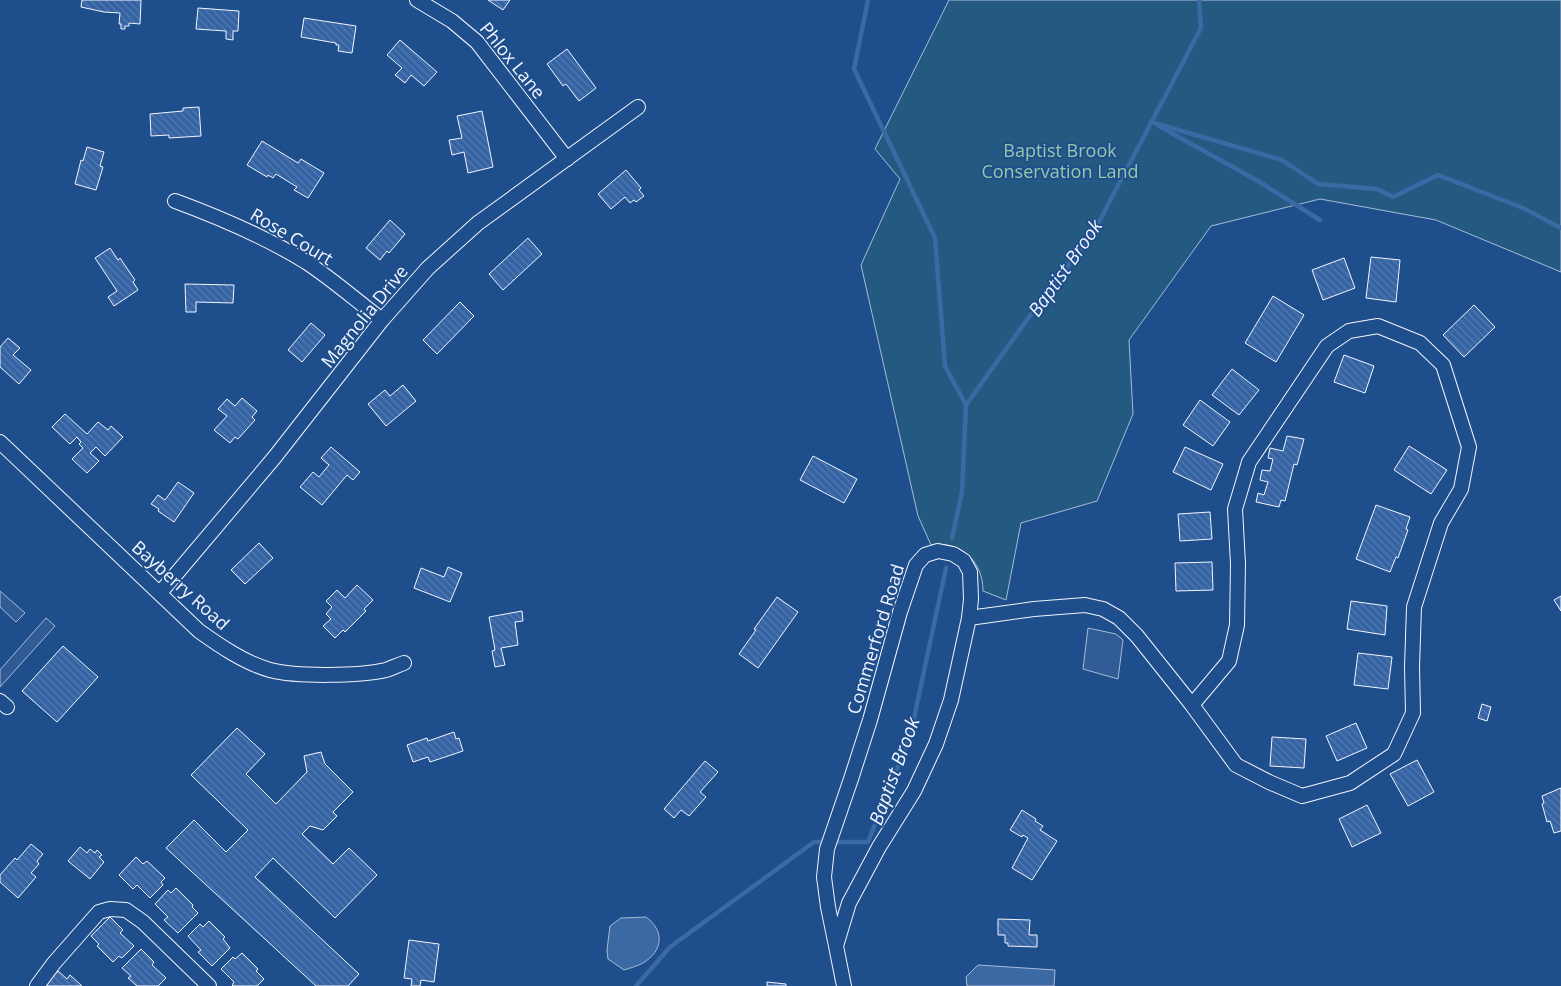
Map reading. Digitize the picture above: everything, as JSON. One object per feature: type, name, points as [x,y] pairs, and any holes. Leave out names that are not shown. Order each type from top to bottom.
[{"type":"street","name":"Phlox Lane","points":[[417,0],[452,21],[477,42],[567,158]]},
{"type":"street","name":"Magnolia Drive","points":[[160,593],[274,458],[382,320],[428,268],[452,244],[478,223],[638,107]]},
{"type":"street","name":"Rose Court","points":[[175,201],[251,231],[281,247],[308,264],[382,320]]},
{"type":"street","points":[[969,618],[1085,604],[1103,609],[1120,618],[1137,636],[1192,705],[1236,765],[1302,796],[1350,783],[1394,754],[1413,713],[1414,607],[1441,523],[1461,488],[1469,448],[1444,365],[1420,343],[1378,326],[1349,331],[1327,346],[1249,462],[1235,508],[1238,564],[1237,625],[1229,661],[1192,705]]},
{"type":"street","name":"Bayberry Road","points":[[0,442],[212,641],[256,664],[272,670],[318,674],[374,672],[388,670],[404,663]]},
{"type":"street","name":"Commerford Road","points":[[836,946],[849,903],[879,847],[914,791],[936,744],[951,700],[969,618],[971,578],[964,561],[953,554],[938,551],[925,555],[916,565],[888,650],[870,720],[827,849],[824,877],[836,946],[844,986]]},
{"type":"street","points":[[37,986],[54,963],[99,912],[110,909],[126,910],[143,922],[209,986]]},
{"type":"green space","name":"Baptist Brook Conservation Land","points":[[949,0],[1561,0],[1561,272],[1436,220],[1320,199],[1211,226],[1129,340],[1133,414],[1097,501],[1021,523],[1006,600],[983,591],[979,570],[968,555],[960,549],[951,546],[942,544],[931,545],[918,516],[861,265],[900,179],[875,149]]},
{"type":"shaded area","points":[[0,591],[25,613],[16,622],[0,607]]},
{"type":"shaded area","points":[[46,618],[55,626],[0,687],[0,670]]},
{"type":"shaded area","points":[[1088,628],[1116,634],[1123,640],[1118,679],[1083,669]]},
{"type":"shaded area","points":[[646,917],[656,928],[659,935],[658,947],[655,953],[643,963],[624,970],[608,959],[607,950],[610,926],[621,918]]},
{"type":"shaded area","points":[[978,965],[1055,970],[1054,986],[967,986],[966,977]]},
{"type":"building","points":[[82,0],[141,0],[140,24],[129,23],[129,26],[125,26],[125,29],[121,29],[121,24],[119,24],[120,13],[81,7]]},
{"type":"building","points":[[488,0],[510,0],[503,10]]},
{"type":"building","points":[[198,8],[239,11],[238,31],[233,31],[233,40],[226,39],[226,31],[196,29]]},
{"type":"building","points":[[304,18],[356,26],[352,53],[338,51],[339,45],[336,45],[336,43],[301,37]]},
{"type":"building","points":[[400,40],[437,72],[424,86],[411,75],[405,83],[395,75],[402,68],[387,55]]},
{"type":"building","points":[[567,49],[596,88],[579,101],[566,84],[563,86],[547,64]]},
{"type":"building","points":[[199,107],[201,136],[169,138],[169,135],[151,136],[150,114],[183,111],[183,108]]},
{"type":"building","points":[[482,111],[493,167],[468,173],[464,152],[452,155],[449,140],[462,138],[457,116]]},
{"type":"building","points":[[262,141],[298,163],[301,159],[324,173],[308,198],[294,190],[297,187],[276,174],[273,178],[268,175],[267,177],[247,165]]},
{"type":"building","points":[[87,147],[104,152],[100,166],[103,167],[96,190],[75,184],[81,160],[83,161]]},
{"type":"building","points":[[626,170],[641,188],[639,190],[644,196],[636,202],[634,200],[630,203],[625,197],[611,209],[598,194]]},
{"type":"building","points":[[390,220],[405,234],[389,253],[387,251],[380,260],[366,248]]},
{"type":"building","points":[[528,238],[542,254],[503,290],[489,274]]},
{"type":"building","points":[[110,248],[118,260],[120,258],[135,280],[133,282],[138,290],[114,306],[108,297],[117,291],[95,258]]},
{"type":"building","points":[[1371,257],[1400,260],[1396,302],[1366,298]]},
{"type":"building","points":[[1344,258],[1355,288],[1323,300],[1312,270]]},
{"type":"building","points":[[185,284],[234,285],[233,303],[196,302],[196,312],[186,312]]},
{"type":"building","points":[[1273,296],[1304,315],[1276,362],[1245,343]]},
{"type":"building","points":[[460,302],[474,316],[437,354],[423,340]]},
{"type":"building","points":[[1474,305],[1495,327],[1464,357],[1443,335]]},
{"type":"building","points":[[311,323],[325,335],[302,362],[288,350]]},
{"type":"building","points":[[8,338],[20,348],[13,355],[31,370],[19,384],[0,367],[0,347]]},
{"type":"building","points":[[1344,355],[1374,366],[1365,393],[1334,382]]},
{"type":"building","points":[[1232,369],[1259,390],[1239,415],[1212,395]]},
{"type":"building","points":[[403,385],[416,401],[386,426],[368,404],[385,390],[390,396]]},
{"type":"building","points":[[242,398],[257,411],[252,417],[255,420],[238,439],[235,437],[230,443],[214,430],[227,416],[218,409],[227,399],[235,406]]},
{"type":"building","points":[[1200,400],[1230,422],[1213,446],[1183,425]]},
{"type":"building","points":[[65,414],[87,434],[98,422],[108,430],[111,426],[123,437],[105,456],[96,447],[90,453],[99,461],[87,473],[72,459],[83,448],[79,444],[81,442],[77,437],[70,444],[52,427]]},
{"type":"building","points":[[1287,436],[1304,439],[1297,465],[1294,464],[1285,501],[1281,500],[1279,507],[1256,502],[1258,493],[1264,495],[1268,482],[1260,480],[1262,470],[1270,471],[1273,459],[1268,458],[1270,448],[1283,451]]},
{"type":"building","points":[[1409,446],[1447,470],[1431,494],[1394,470]]},
{"type":"building","points":[[331,447],[360,472],[353,480],[347,475],[322,505],[300,487],[313,472],[319,477],[329,465],[321,458]]},
{"type":"building","points":[[1185,447],[1223,464],[1211,490],[1173,472]]},
{"type":"building","points":[[813,456],[857,479],[844,503],[800,480]]},
{"type":"building","points":[[178,482],[194,493],[174,522],[151,504],[158,495],[165,500]]},
{"type":"building","points":[[1376,505],[1410,517],[1406,529],[1408,530],[1398,558],[1396,557],[1390,572],[1356,559]]},
{"type":"building","points":[[1210,512],[1212,539],[1180,541],[1178,514]]},
{"type":"building","points":[[259,543],[273,558],[245,584],[231,570]]},
{"type":"building","points":[[1212,562],[1213,590],[1176,591],[1175,563]]},
{"type":"building","points":[[448,567],[462,573],[450,602],[414,588],[421,568],[444,577]]},
{"type":"building","points":[[357,585],[373,600],[364,609],[366,611],[345,632],[343,630],[335,638],[323,626],[331,619],[326,614],[332,607],[326,601],[337,590],[345,598]]},
{"type":"building","points":[[1561,596],[1561,611],[1554,600]]},
{"type":"building","points":[[777,597],[798,612],[758,668],[739,654]]},
{"type":"building","points":[[1351,601],[1387,606],[1385,635],[1347,629]]},
{"type":"building","points":[[522,611],[523,621],[515,622],[518,645],[501,648],[505,665],[495,667],[492,651],[495,650],[489,617]]},
{"type":"building","points":[[63,646],[98,677],[57,722],[22,691]]},
{"type":"building","points":[[1358,653],[1392,657],[1388,689],[1354,685]]},
{"type":"building","points":[[1482,704],[1491,707],[1487,721],[1478,718]]},
{"type":"building","points":[[1356,723],[1367,748],[1337,761],[1326,736]]},
{"type":"building","points":[[237,728],[265,754],[246,774],[276,804],[307,772],[304,756],[321,752],[325,764],[353,792],[333,812],[337,816],[323,830],[310,826],[302,834],[333,864],[349,848],[377,875],[335,918],[273,858],[255,877],[359,974],[348,986],[316,986],[166,848],[194,820],[226,852],[248,830],[191,775]]},
{"type":"building","points":[[454,732],[456,739],[459,738],[463,751],[430,762],[428,757],[413,762],[407,745],[427,738],[428,741]]},
{"type":"building","points":[[1272,737],[1306,739],[1304,768],[1270,766]]},
{"type":"building","points":[[1417,760],[1434,792],[1408,806],[1390,774]]},
{"type":"building","points":[[705,761],[718,772],[700,792],[706,797],[689,816],[681,810],[674,818],[664,809]]},
{"type":"building","points":[[1561,788],[1561,831],[1554,833],[1550,821],[1547,822],[1542,804],[1544,803],[1542,796]]},
{"type":"building","points":[[1367,805],[1381,833],[1352,847],[1339,819]]},
{"type":"building","points":[[1022,810],[1043,826],[1040,830],[1057,841],[1032,880],[1012,868],[1028,838],[1023,835],[1022,837],[1010,830]]},
{"type":"building","points":[[31,844],[43,854],[37,861],[39,864],[31,873],[36,877],[18,898],[0,882],[0,875]]},
{"type":"building","points":[[80,847],[87,853],[90,849],[95,853],[97,850],[102,855],[99,857],[104,862],[90,879],[68,861]]},
{"type":"building","points":[[136,857],[143,864],[147,861],[165,878],[161,882],[163,885],[150,898],[137,885],[133,889],[119,875]]},
{"type":"building","points":[[176,888],[193,905],[192,907],[198,913],[178,933],[164,920],[168,917],[155,904],[168,890],[171,893]]},
{"type":"building","points":[[110,917],[123,930],[120,933],[134,946],[122,958],[119,956],[113,962],[97,946],[99,944],[91,936]]},
{"type":"building","points":[[998,919],[1030,920],[1029,935],[1037,935],[1037,947],[1008,946],[1008,943],[1005,943],[1005,935],[998,935]]},
{"type":"building","points":[[209,921],[225,937],[223,939],[230,948],[212,966],[198,952],[201,950],[188,936],[200,924],[203,927]]},
{"type":"building","points":[[409,940],[439,944],[434,982],[421,980],[420,986],[411,986],[412,979],[404,978]]},
{"type":"building","points":[[141,949],[154,962],[152,965],[166,978],[158,986],[137,986],[128,978],[131,976],[122,968]]},
{"type":"building","points":[[242,953],[258,969],[256,971],[264,979],[257,986],[233,986],[234,982],[221,969],[233,957],[235,959]]},
{"type":"building","points":[[58,971],[67,979],[70,975],[82,986],[44,986]]},
{"type":"building","points":[[767,982],[786,984],[786,986],[767,986]]},
{"type":"waterway","points":[[868,0],[854,69],[935,238],[945,366],[966,405]]},
{"type":"waterway","name":"Baptist Brook","points":[[952,538],[962,492],[966,405],[1039,303],[1092,235],[1201,28],[1199,0]]},
{"type":"waterway","points":[[1151,122],[1282,160],[1318,184],[1377,189],[1393,197],[1438,175],[1523,208],[1561,228]]},
{"type":"waterway","points":[[1159,126],[1258,181],[1320,220]]},
{"type":"waterway","name":"Baptist Brook","points":[[636,986],[670,947],[814,842],[868,842],[910,737],[946,568]]}]
